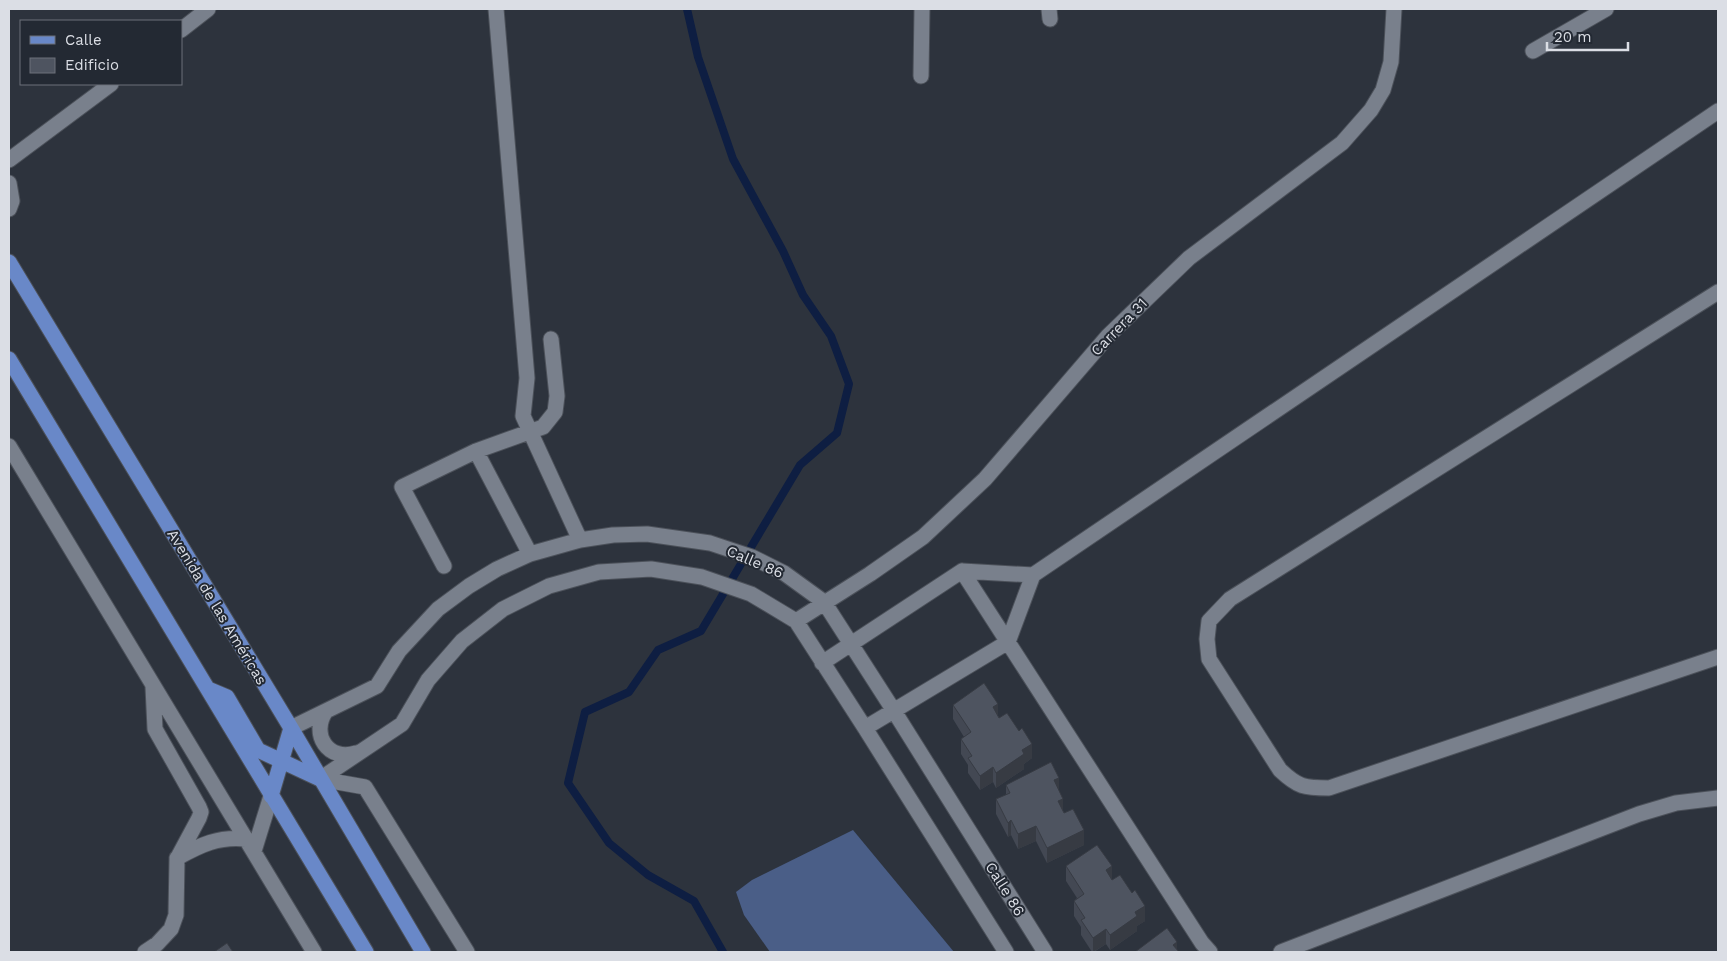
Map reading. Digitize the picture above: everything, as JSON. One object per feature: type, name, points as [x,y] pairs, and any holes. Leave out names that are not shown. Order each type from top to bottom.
[{"type":"main road","name":"Avenida de las Américas","points":[[9,262],[423,952]]},
{"type":"main road","points":[[9,359],[366,952]]},
{"type":"main road","points":[[208,689],[227,697],[258,750],[320,779]]},
{"type":"main road","points":[[271,796],[290,728]]},
{"type":"street","points":[[182,29],[208,9]]},
{"type":"street","points":[[496,9],[527,378],[523,416],[580,540]]},
{"type":"street","points":[[921,76],[922,9]]},
{"type":"street","name":"Carrera 31","points":[[796,621],[870,574],[923,537],[985,479],[1108,336],[1190,258],[1342,143],[1371,110],[1383,90],[1391,62],[1394,9]]},
{"type":"street","points":[[1532,51],[1606,9]]},
{"type":"street","points":[[9,160],[110,85]]},
{"type":"street","points":[[865,728],[1008,642],[1033,575],[1718,111]]},
{"type":"street","points":[[9,183],[12,201],[9,209]]},
{"type":"street","points":[[1718,292],[1230,599],[1209,621],[1207,638],[1209,659],[1280,770],[1292,781],[1308,788],[1329,788],[1718,657]]},
{"type":"street","points":[[444,566],[402,487],[476,451],[543,427],[555,412],[557,396],[551,339]]},
{"type":"street","points":[[9,446],[314,952]]},
{"type":"street","points":[[476,451],[530,554]]},
{"type":"street","name":"Calle 86","points":[[290,728],[378,686],[399,651],[438,609],[469,586],[497,569],[530,554],[580,540],[613,535],[647,534],[710,543],[752,557],[784,573],[824,602],[894,710],[1045,952]]},
{"type":"street","name":"Calle 86","points":[[320,779],[359,751],[402,724],[428,680],[462,641],[502,609],[549,586],[599,572],[651,569],[702,577],[751,594],[796,621],[1006,952]]},
{"type":"street","points":[[822,662],[962,571],[1033,575]]},
{"type":"street","points":[[962,571],[1191,926],[1210,952]]},
{"type":"street","points":[[146,952],[158,944],[170,929],[176,915],[177,859],[199,818],[200,812],[199,807],[155,729],[153,686]]},
{"type":"street","name":"Calle 86","points":[[326,711],[322,717],[319,730],[320,737],[327,748],[346,755],[359,751]]},
{"type":"street","points":[[320,779],[365,787],[467,952]]},
{"type":"street","points":[[250,845],[271,796]]},
{"type":"street","points":[[1281,952],[1639,814],[1676,803],[1718,798]]},
{"type":"street","points":[[177,859],[204,843],[225,838],[250,845]]},
{"type":"shaded area","points":[[853,830],[954,952],[770,952],[744,915],[736,892],[752,880]]},
{"type":"building","points":[[984,683],[998,704],[993,707],[999,718],[1007,713],[1019,731],[1022,728],[1032,744],[1022,750],[1024,754],[996,773],[993,767],[980,776],[968,758],[972,756],[961,739],[971,732],[953,705]]},
{"type":"building","points":[[1051,762],[1059,778],[1054,780],[1063,799],[1058,801],[1064,813],[1073,809],[1084,830],[1047,848],[1036,826],[1018,834],[1011,820],[1008,823],[996,799],[1010,793],[1006,785]]},
{"type":"building","points":[[1097,845],[1112,866],[1106,870],[1112,880],[1120,875],[1132,893],[1135,890],[1145,906],[1135,912],[1137,916],[1110,935],[1106,929],[1093,938],[1081,920],[1085,918],[1074,901],[1084,894],[1066,866]]},
{"type":"building","points":[[1167,928],[1177,942],[1173,945],[1179,952],[1135,952]]},
{"type":"building","points":[[227,943],[233,952],[214,952]]},
{"type":"waterway","points":[[687,9],[698,57],[733,159],[783,251],[803,295],[831,336],[849,384],[837,433],[800,465],[701,631],[658,650],[629,692],[585,712],[568,783],[609,843],[648,875],[694,901],[723,952]]}]
